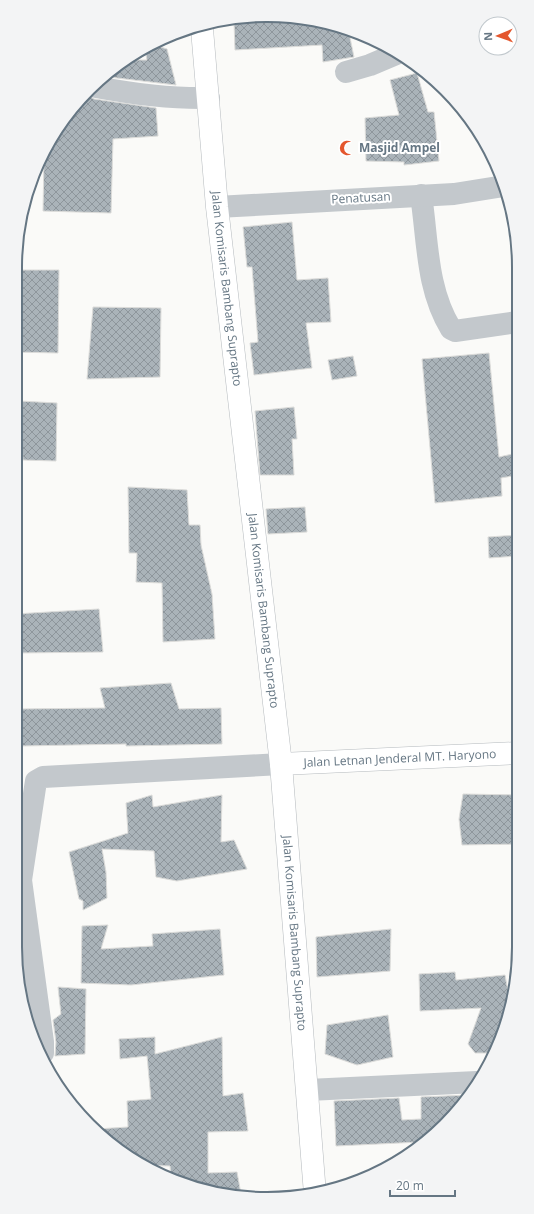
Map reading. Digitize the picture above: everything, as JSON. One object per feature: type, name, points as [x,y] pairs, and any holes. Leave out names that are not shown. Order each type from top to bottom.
[{"type":"main road","name":"Jalan Komisaris Bambang Suprapto","points":[[202,31],[217,207],[281,764],[315,1187]]},
{"type":"main road","name":"Jalan Letnan Jenderal MT. Haryono","points":[[281,764],[512,753]]},
{"type":"street","points":[[346,72],[370,65],[391,56]]},
{"type":"street","points":[[100,88],[173,99],[209,98]]},
{"type":"street","name":"Penatusan","points":[[217,207],[454,194],[499,187]]},
{"type":"street","points":[[421,195],[432,282],[436,297],[451,329],[455,331],[512,323]]},
{"type":"street","points":[[22,859],[36,781],[39,778],[281,764]]},
{"type":"street","points":[[22,926],[26,970],[43,1045]]},
{"type":"street","points":[[308,1090],[471,1082]]},
{"type":"building","points":[[267,22],[299,24],[330,30],[350,37],[354,57],[323,62],[322,45],[235,50],[234,24]]},
{"type":"building","points":[[159,47],[167,49],[176,85],[112,77],[136,60],[147,60],[146,54]]},
{"type":"building","points":[[417,74],[428,112],[434,112],[439,161],[404,165],[404,162],[366,161],[365,118],[399,115],[390,80]]},
{"type":"building","points":[[91,97],[94,99],[156,108],[158,136],[113,139],[111,213],[43,211],[44,166],[63,131]]},
{"type":"building","points":[[292,222],[297,280],[328,278],[331,322],[306,323],[312,368],[254,375],[250,343],[258,342],[252,267],[247,267],[243,227]]},
{"type":"building","points":[[22,270],[59,270],[58,353],[22,352]]},
{"type":"building","points":[[93,307],[161,308],[160,377],[87,379]]},
{"type":"building","points":[[489,353],[499,457],[512,454],[512,476],[501,478],[502,496],[435,503],[422,359]]},
{"type":"building","points":[[353,356],[357,376],[332,380],[328,360]]},
{"type":"building","points":[[22,401],[57,403],[56,461],[23,460]]},
{"type":"building","points":[[294,407],[297,439],[292,439],[294,475],[260,475],[255,411]]},
{"type":"building","points":[[128,487],[187,490],[189,525],[200,525],[201,545],[212,594],[215,639],[163,642],[162,583],[136,582],[137,553],[129,553]]},
{"type":"building","points":[[305,507],[307,532],[268,534],[266,509]]},
{"type":"building","points":[[512,535],[512,556],[489,558],[488,537]]},
{"type":"building","points":[[99,609],[103,652],[22,653],[22,614]]},
{"type":"building","points":[[171,683],[179,709],[221,708],[222,744],[22,746],[22,709],[105,708],[100,688]]},
{"type":"building","points":[[463,794],[512,795],[512,844],[462,845],[459,819]]},
{"type":"building","points":[[152,795],[153,807],[222,795],[221,842],[234,840],[247,869],[177,881],[156,877],[154,851],[102,849],[106,872],[107,898],[83,910],[83,901],[79,899],[69,852],[128,833],[126,803]]},
{"type":"building","points":[[108,925],[101,949],[153,946],[152,934],[220,929],[224,975],[131,985],[81,983],[82,926]]},
{"type":"building","points":[[391,929],[390,971],[317,977],[316,937]]},
{"type":"building","points":[[455,972],[456,980],[505,975],[508,990],[504,1010],[488,1053],[475,1053],[468,1044],[481,1008],[420,1011],[419,974]]},
{"type":"building","points":[[58,987],[86,989],[85,1054],[55,1056],[56,1042],[53,1020],[61,1014]]},
{"type":"building","points":[[388,1015],[393,1057],[357,1065],[325,1054],[327,1025]]},
{"type":"building","points":[[155,1037],[155,1054],[222,1037],[223,1096],[243,1093],[248,1131],[208,1132],[208,1173],[237,1172],[240,1190],[204,1184],[171,1172],[170,1166],[156,1166],[144,1159],[131,1151],[103,1129],[128,1127],[127,1101],[151,1099],[147,1056],[120,1059],[119,1039]]},
{"type":"building","points":[[462,1095],[451,1109],[429,1131],[414,1142],[336,1146],[334,1101],[399,1098],[402,1120],[421,1119],[421,1097]]},
{"type":"place","name":"Masjid Ampel","points":[[347,148]]}]
